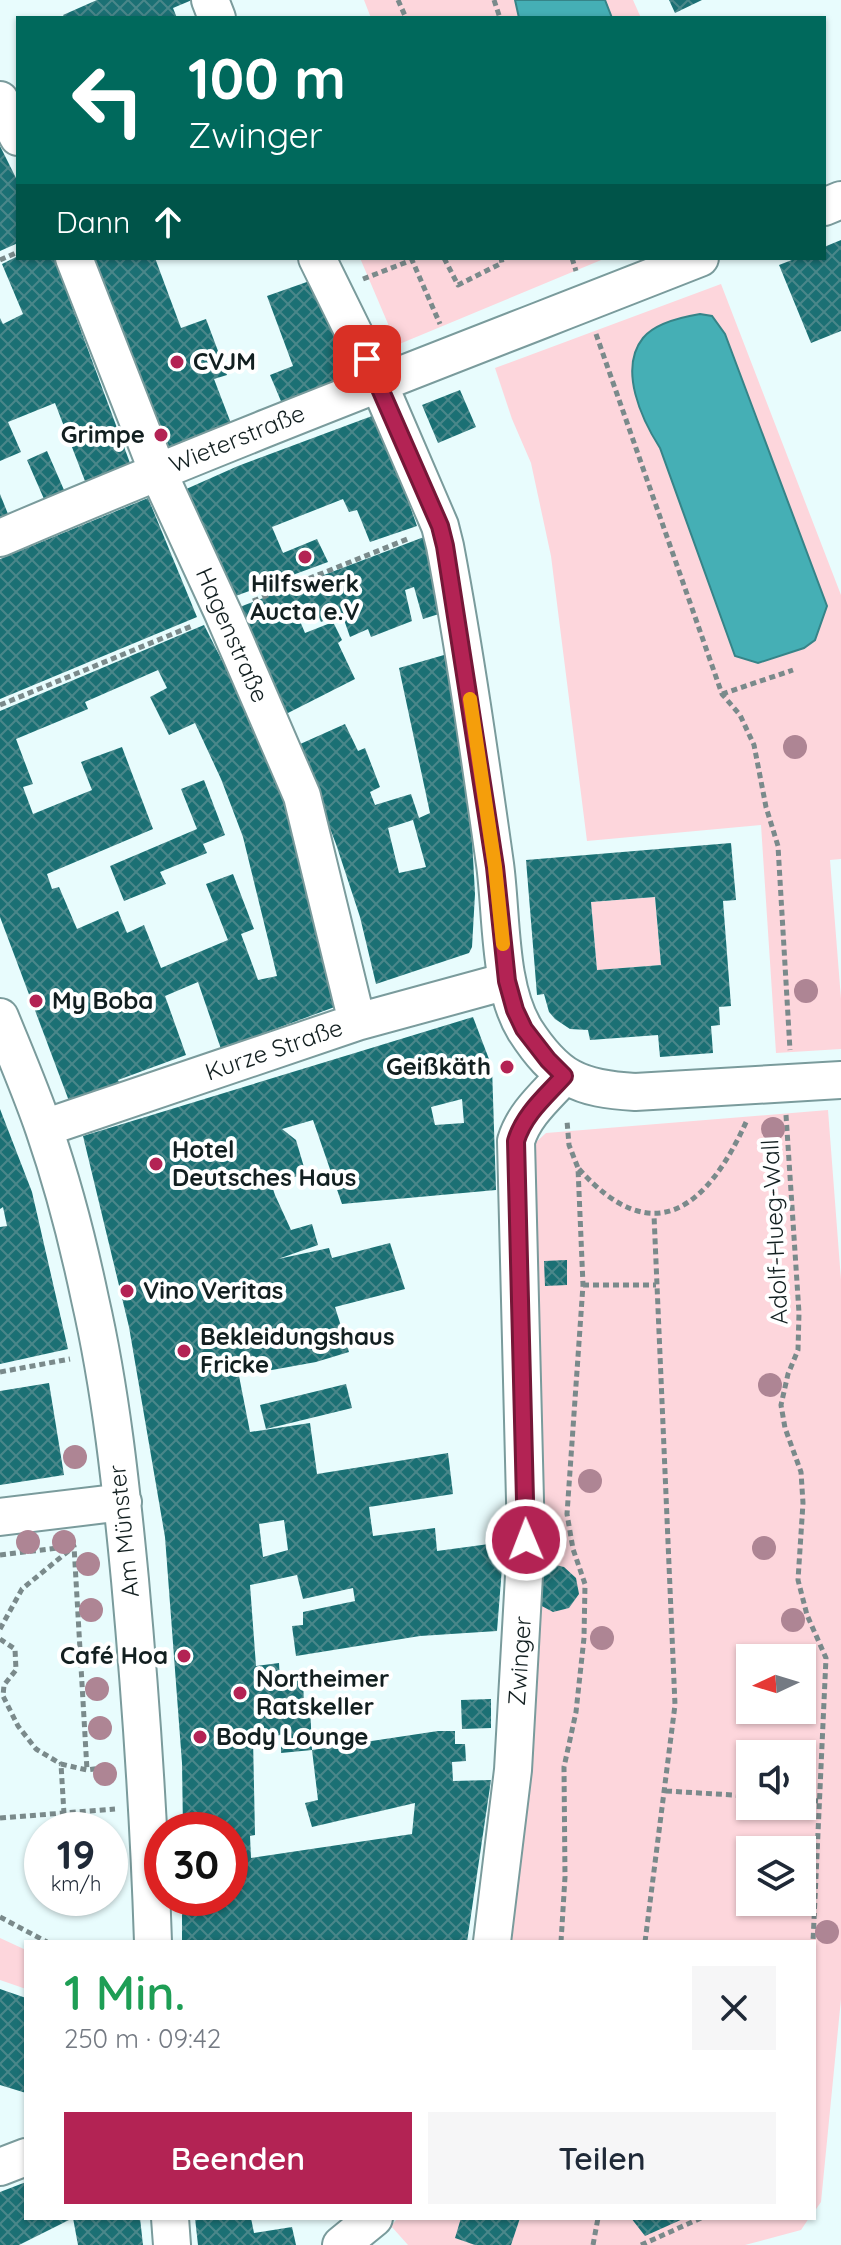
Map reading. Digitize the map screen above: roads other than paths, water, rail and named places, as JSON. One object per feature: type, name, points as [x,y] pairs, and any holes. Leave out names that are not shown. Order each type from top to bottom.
[{"type":"street","points":[[0,100],[16,133]]},
{"type":"street","name":"Hagenstraße","points":[[75,260],[157,470],[302,796],[357,1022]]},
{"type":"street","points":[[318,260],[378,382],[440,526],[495,867],[507,981],[524,1029],[564,1076],[581,1085],[607,1091],[774,1086],[841,1080]]},
{"type":"street","name":"Wieterstraße","points":[[0,538],[157,470],[695,260]]},
{"type":"street","name":"Kurze Straße","points":[[44,1128],[357,1022],[507,981]]},
{"type":"street","name":"Am Münster","points":[[0,1017],[44,1128],[90,1298],[101,1353],[123,1502],[148,1808],[153,1940]]},
{"type":"street","name":"Zwinger","points":[[492,1940],[513,1770],[526,1540],[516,1141],[520,1127],[531,1112],[564,1076]]},
{"type":"street","points":[[0,1517],[123,1502]]},
{"type":"street","points":[[0,2167],[24,2158]]},
{"type":"street","points":[[170,2220],[172,2245]]},
{"type":"street","points":[[341,2245],[372,2220]]},
{"type":"water","points":[[515,0],[605,0],[611,16],[519,16]]},
{"type":"water","points":[[700,314],[712,316],[725,334],[827,606],[815,640],[804,648],[758,663],[735,656],[660,448],[635,394],[633,364],[643,338],[654,328]]},
{"type":"place","name":"CVJM","points":[[177,362]]},
{"type":"place","name":"Grimpe","points":[[161,435]]},
{"type":"place","name":"Hilfswerk Aucta e.V","points":[[305,557]]},
{"type":"place","name":"My Boba","points":[[36,1001]]},
{"type":"place","name":"Geißkäth","points":[[507,1067]]},
{"type":"place","name":"Hotel Deutsches Haus","points":[[156,1164]]},
{"type":"place","name":"Vino Veritas","points":[[127,1291]]},
{"type":"place","name":"Bekleidungshaus Fricke","points":[[184,1351]]},
{"type":"place","name":"Café Hoa","points":[[184,1656]]},
{"type":"place","name":"Northeimer Ratskeller","points":[[240,1693]]},
{"type":"place","name":"Body Lounge","points":[[200,1737]]}]
